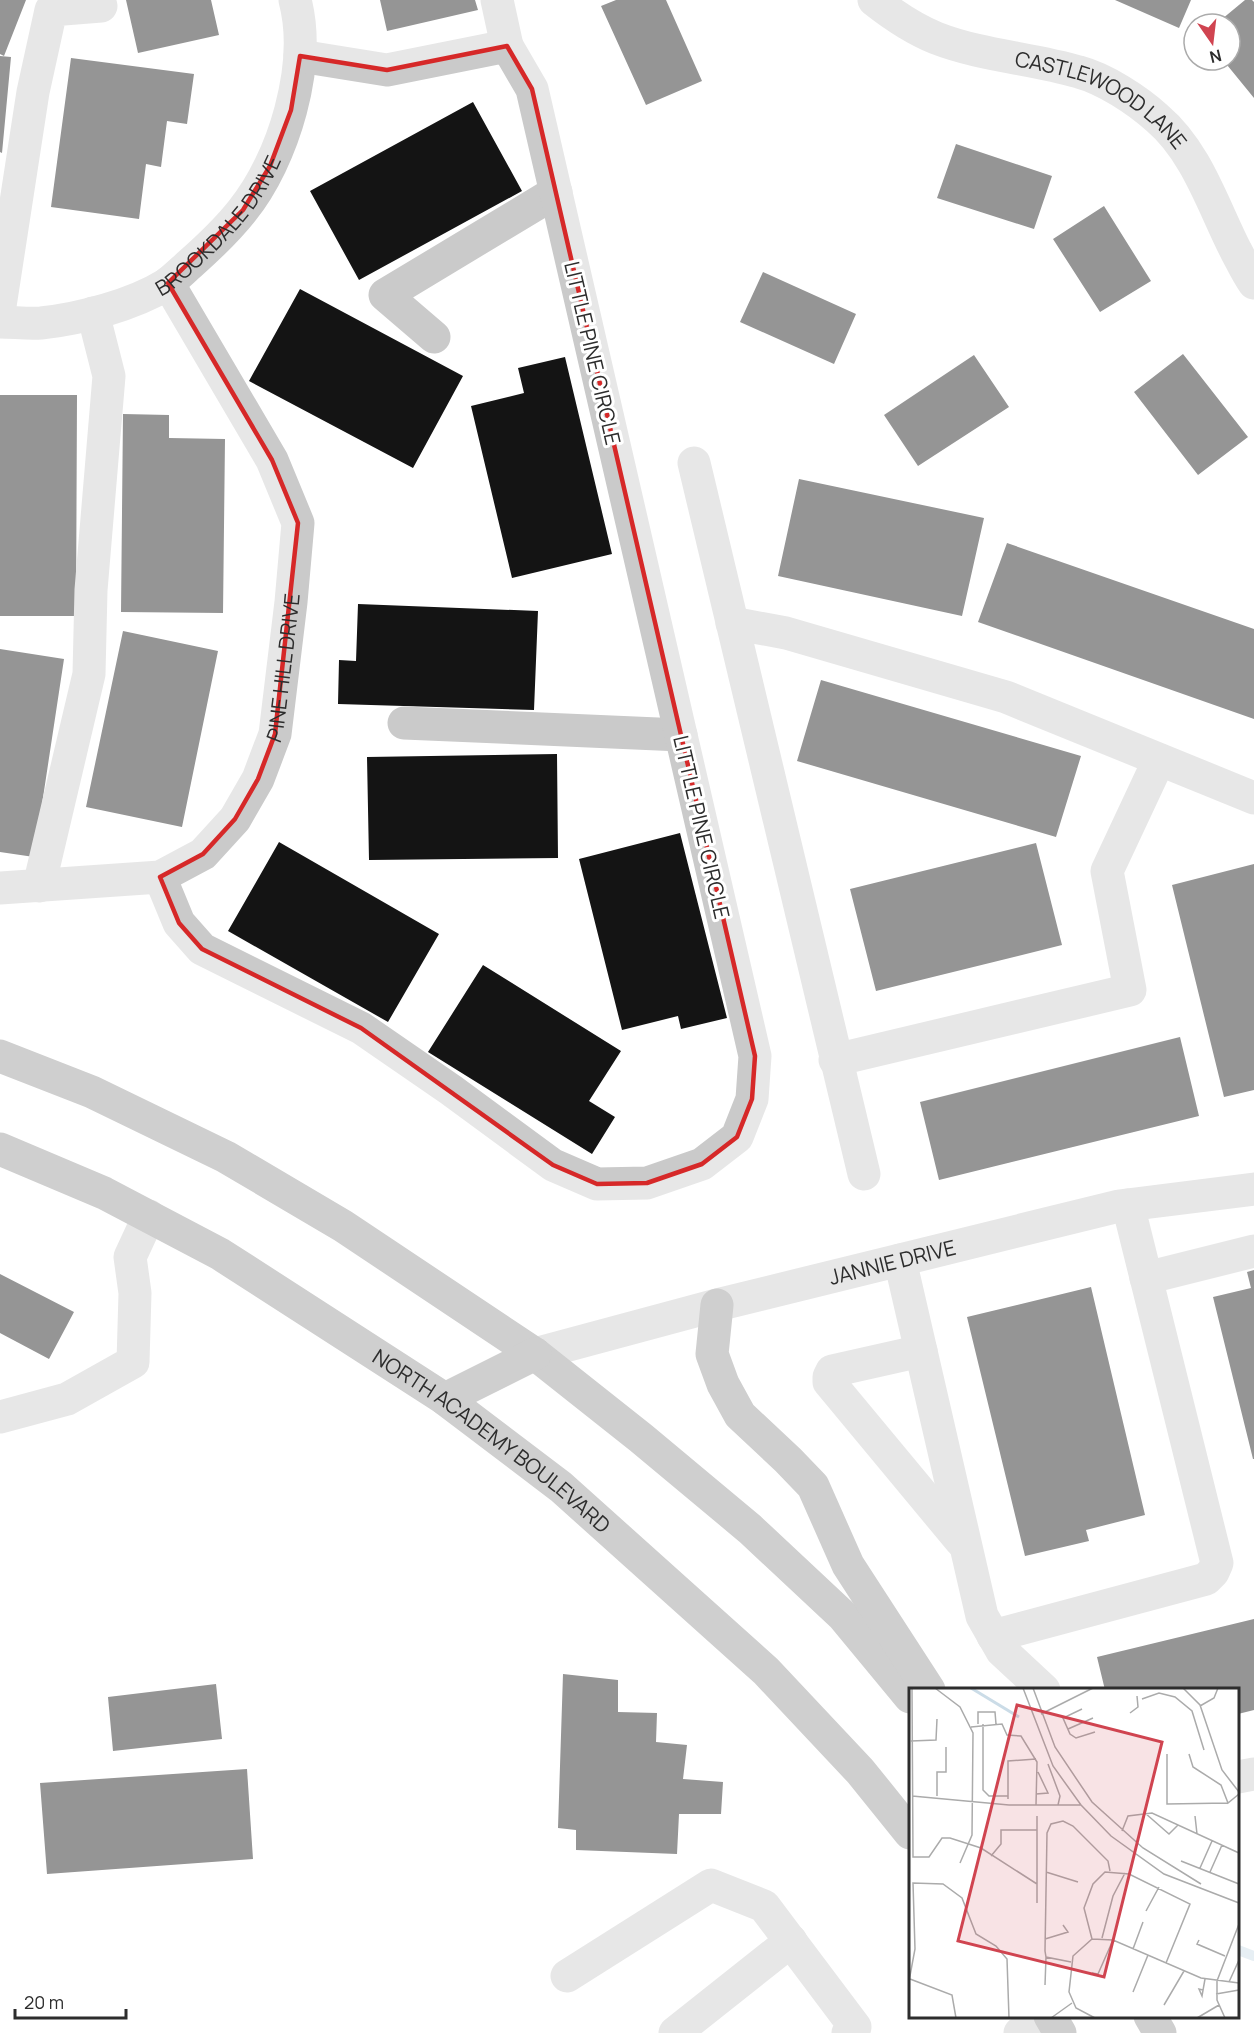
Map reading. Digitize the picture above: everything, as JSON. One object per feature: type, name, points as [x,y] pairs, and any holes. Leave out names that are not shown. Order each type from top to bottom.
[{"type":"highway","points":[[0,1056],[92,1092],[226,1157],[343,1226],[535,1354],[750,1528],[843,1616],[909,1696]]},
{"type":"highway","name":"NORTH ACADEMY BOULEVARD","points":[[0,1149],[104,1193],[220,1254],[445,1399],[561,1486],[766,1671],[860,1772],[909,1832]]},
{"type":"highway","points":[[717,1305],[712,1354],[723,1384],[740,1415],[813,1486],[848,1565],[928,1688]]},
{"type":"highway","points":[[445,1399],[535,1354]]},
{"type":"highway","points":[[1051,2018],[1060,2033]]},
{"type":"highway","points":[[1151,2018],[1160,2033]]},
{"type":"street","name":"BROOKDALE DRIVE","points":[[0,321],[39,323],[66,320],[147,294],[168,283],[206,250],[243,210],[270,166],[291,110],[300,56],[295,0]]},
{"type":"street","name":"LITTLE PINE CIRCLE","points":[[160,877],[179,923],[202,949],[361,1028],[451,1090],[553,1165],[597,1184],[647,1183],[702,1164],[737,1137],[752,1099],[755,1056],[532,89],[507,46],[497,0]]},
{"type":"street","name":"CASTLEWOOD LANE","points":[[874,0],[897,17],[936,38],[990,54],[1080,72],[1121,91],[1158,119],[1186,152],[1208,189],[1225,229],[1254,283]]},
{"type":"street","points":[[0,306],[33,92],[51,10],[100,6]]},
{"type":"street","points":[[300,56],[387,70],[507,46]]},
{"type":"street","points":[[434,337],[385,295],[556,192]]},
{"type":"street","name":"PINE HILL DRIVE","points":[[0,888],[160,877],[203,854],[235,819],[258,778],[275,734],[298,522],[272,460],[168,283]]},
{"type":"street","points":[[39,886],[89,674],[91,590],[109,376],[93,313]]},
{"type":"street","points":[[694,464],[864,1174]]},
{"type":"street","points":[[732,623],[786,633],[1006,697],[1254,798]]},
{"type":"street","points":[[404,723],[681,735]]},
{"type":"street","points":[[835,1060],[1130,990],[1107,871],[1159,760]]},
{"type":"street","name":"JANNIE DRIVE","points":[[535,1354],[717,1305],[1128,1205],[1254,1189]]},
{"type":"street","points":[[993,1636],[1206,1579],[1213,1572],[1217,1563],[1128,1205]]},
{"type":"street","points":[[0,1417],[67,1399],[133,1362],[135,1293],[130,1257],[149,1216]]},
{"type":"street","points":[[1146,1278],[1254,1251]]},
{"type":"street","points":[[900,1260],[982,1616],[1002,1651],[1043,1688]]},
{"type":"street","points":[[921,1351],[832,1371],[829,1382],[966,1547]]},
{"type":"street","points":[[1239,1777],[1254,1774]]},
{"type":"street","points":[[567,1976],[711,1885],[764,1906],[855,2027],[848,2033]]},
{"type":"street","points":[[675,2033],[790,1941]]},
{"type":"street","points":[[1020,2033],[1037,2018]]},
{"type":"highlighted area","points":[[507,46],[532,89],[755,1056],[752,1099],[737,1137],[702,1164],[647,1183],[597,1184],[553,1165],[361,1028],[202,949],[179,923],[160,877],[203,854],[235,819],[258,779],[275,734],[298,523],[272,460],[168,283],[243,210],[270,166],[291,110],[300,56],[387,70]]},
{"type":"building","points":[[0,0],[26,0],[4,56],[0,54]]},
{"type":"building","points":[[126,0],[211,0],[219,35],[138,53]]},
{"type":"building","points":[[380,0],[475,0],[478,10],[387,31]]},
{"type":"building","points":[[616,0],[666,0],[702,81],[646,105],[601,6]]},
{"type":"building","points":[[1115,0],[1191,0],[1186,12],[1182,12],[1179,28]]},
{"type":"building","points":[[1245,0],[1254,2],[1254,98],[1233,72],[1242,72],[1242,12],[1230,12]]},
{"type":"building","points":[[0,56],[11,57],[2,153],[0,152]]},
{"type":"building","points":[[71,58],[194,74],[187,124],[167,121],[161,167],[146,164],[139,219],[51,207]]},
{"type":"building","points":[[473,102],[522,191],[359,280],[310,191]]},
{"type":"building","points":[[956,144],[1052,176],[1034,229],[937,198]]},
{"type":"building","points":[[1104,206],[1151,281],[1100,312],[1053,239]]},
{"type":"building","points":[[763,272],[856,314],[834,364],[740,322]]},
{"type":"building","points":[[300,289],[463,376],[413,468],[249,381]]},
{"type":"building","points":[[1183,354],[1248,437],[1198,475],[1134,392]]},
{"type":"building","points":[[974,355],[1009,407],[918,466],[884,415]]},
{"type":"building","points":[[565,357],[612,554],[512,578],[471,406],[524,393],[518,368]]},
{"type":"building","points":[[0,395],[77,395],[76,616],[0,616]]},
{"type":"building","points":[[123,414],[169,415],[169,438],[225,439],[223,613],[121,612]]},
{"type":"building","points":[[799,479],[984,518],[962,616],[778,576]]},
{"type":"building","points":[[1007,543],[1254,629],[1254,719],[978,622]]},
{"type":"building","points":[[358,604],[538,611],[534,710],[338,704],[339,660],[356,661]]},
{"type":"building","points":[[123,631],[218,651],[182,827],[86,807]]},
{"type":"building","points":[[0,649],[64,659],[34,857],[0,852]]},
{"type":"building","points":[[821,680],[1081,756],[1056,837],[797,761]]},
{"type":"building","points":[[557,754],[558,858],[369,860],[367,757]]},
{"type":"building","points":[[680,833],[727,1018],[681,1029],[678,1016],[622,1030],[579,859]]},
{"type":"building","points":[[279,842],[439,934],[388,1022],[228,931]]},
{"type":"building","points":[[1036,843],[1062,945],[876,991],[850,889]]},
{"type":"building","points":[[1254,864],[1254,1090],[1224,1097],[1172,885]]},
{"type":"building","points":[[483,965],[621,1051],[589,1101],[615,1117],[592,1154],[428,1052]]},
{"type":"building","points":[[1180,1037],[1199,1116],[939,1180],[920,1102]]},
{"type":"building","points":[[1254,1270],[1253,1459],[1213,1297],[1251,1288],[1247,1272]]},
{"type":"building","points":[[0,1274],[74,1312],[49,1359],[0,1333]]},
{"type":"building","points":[[1091,1287],[1145,1515],[1086,1530],[1089,1541],[1025,1556],[967,1317]]},
{"type":"building","points":[[1254,1619],[1254,1710],[1239,1714],[1239,1688],[1105,1688],[1097,1657]]},
{"type":"building","points":[[563,1674],[618,1680],[618,1712],[657,1713],[656,1742],[687,1745],[683,1779],[723,1782],[721,1814],[679,1814],[677,1854],[576,1850],[576,1830],[558,1828]]},
{"type":"building","points":[[216,1684],[222,1739],[113,1751],[108,1697]]},
{"type":"building","points":[[247,1769],[253,1859],[47,1874],[40,1783]]},
{"type":"waterway","points":[[1239,1950],[1254,1956]]}]
